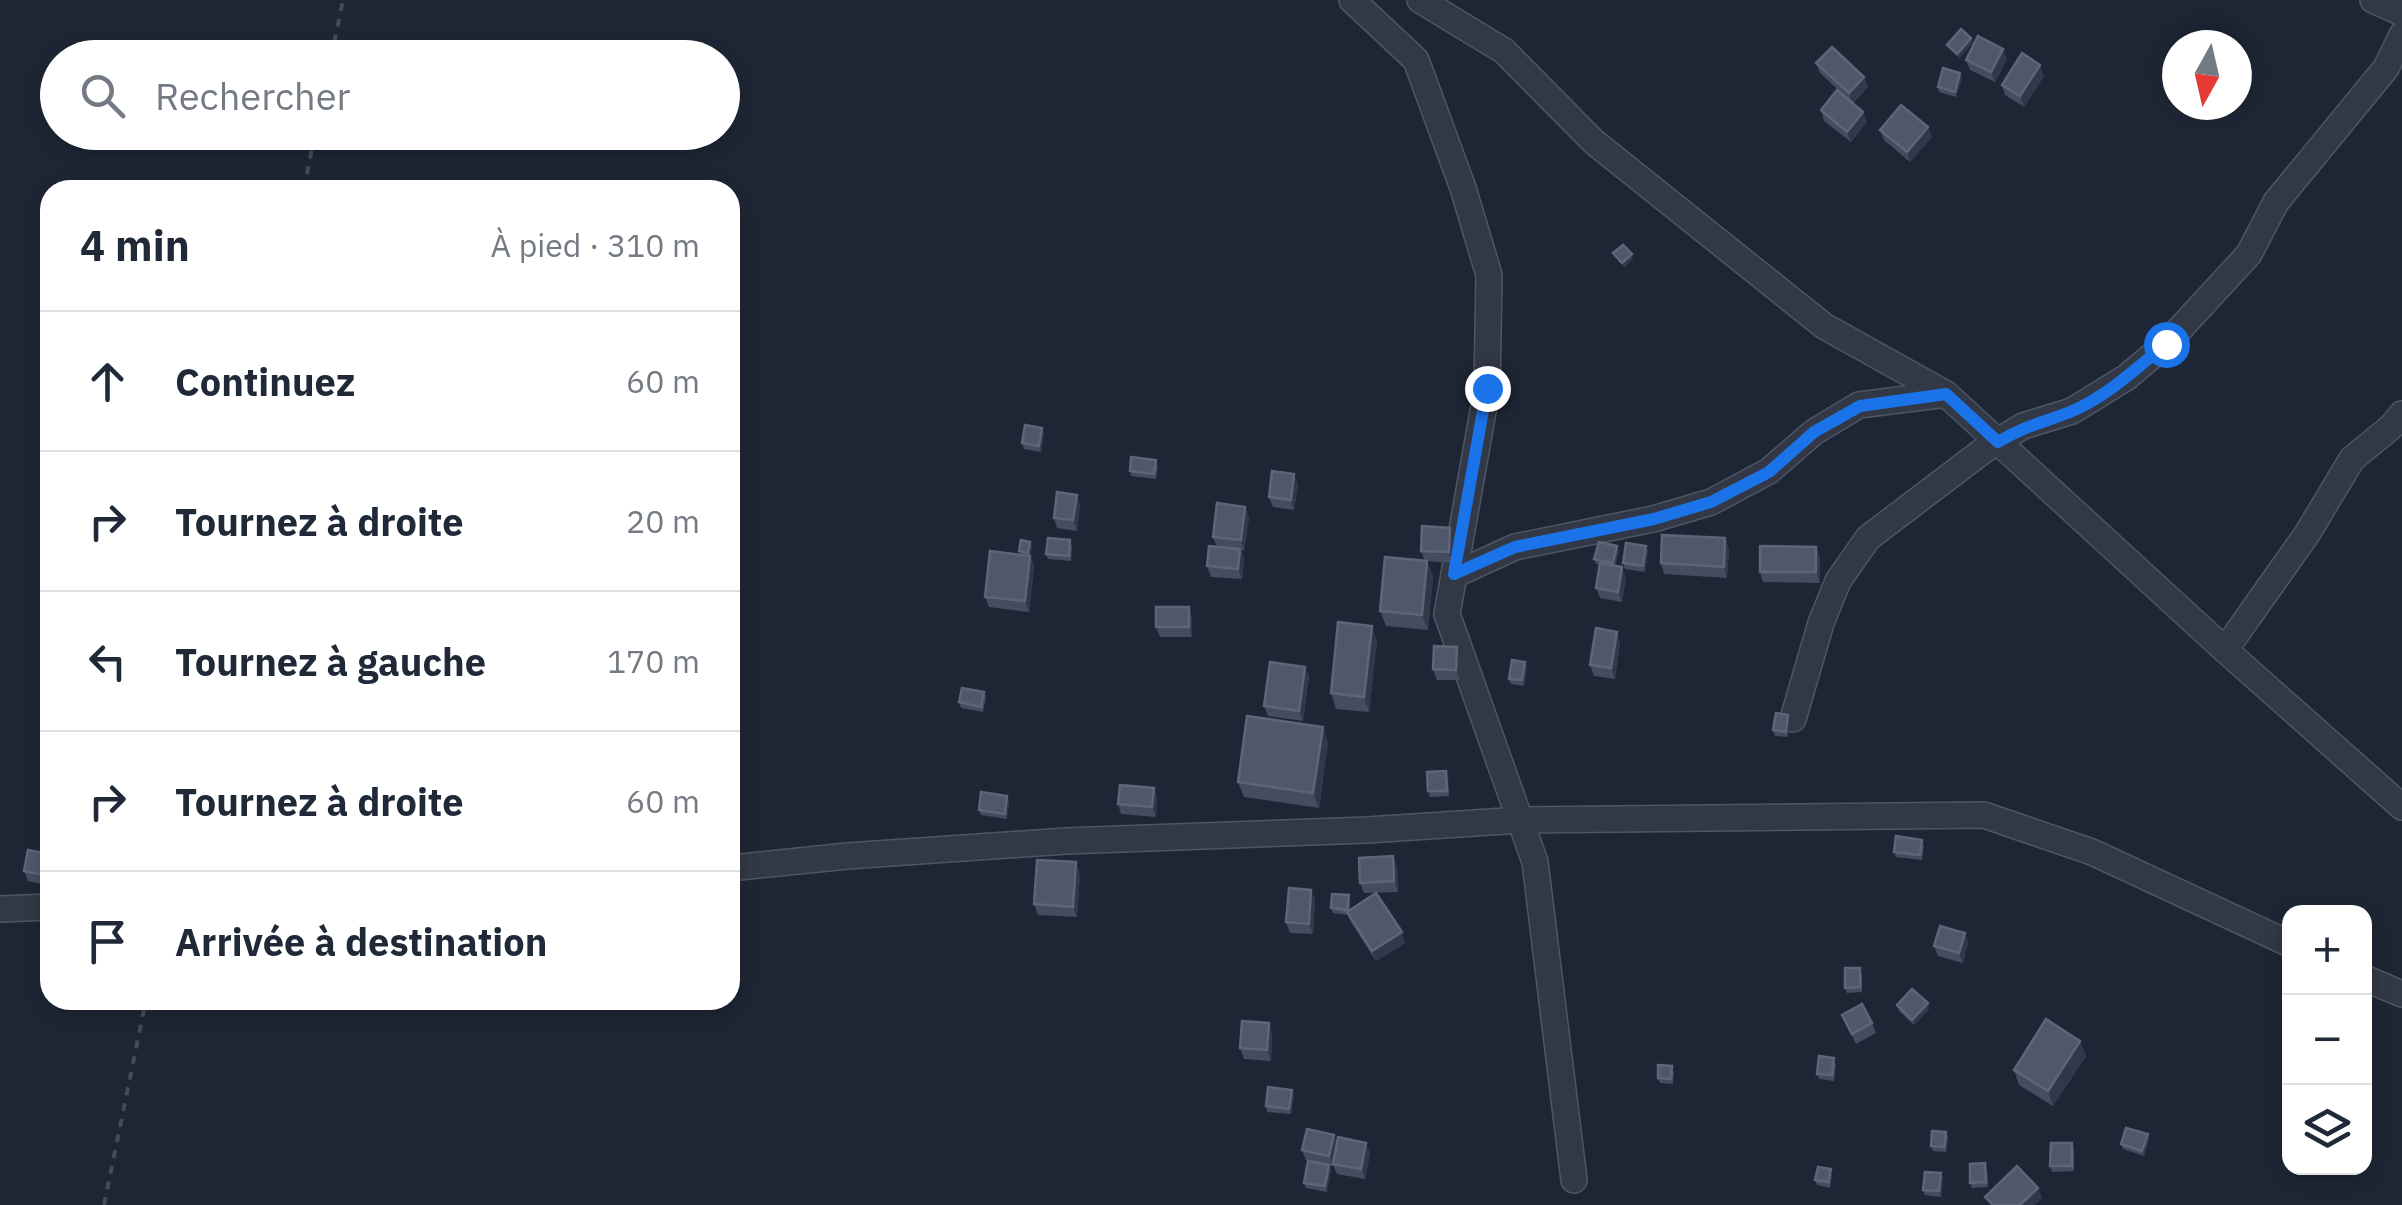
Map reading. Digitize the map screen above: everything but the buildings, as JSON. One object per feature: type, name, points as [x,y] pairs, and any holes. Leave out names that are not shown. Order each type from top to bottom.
[{"type":"street","points":[[1352,0],[1416,60],[1464,188],[1489,275],[1487,388],[1447,614],[1534,862],[1574,1180]]},
{"type":"street","points":[[1420,0],[1504,51],[1594,142],[1824,326],[1946,394],[2402,807]]},
{"type":"street","points":[[2373,0],[2402,13]]},
{"type":"street","points":[[1793,719],[1821,623],[1838,581],[1868,538],[1998,442],[2024,426],[2072,411],[2127,377],[2166,344],[2249,254],[2276,202],[2386,68],[2402,35]]},
{"type":"street","points":[[1454,574],[1515,547],[1654,519],[1711,502],[1769,472],[1814,432],[1860,406],[1946,394]]},
{"type":"street","points":[[2225,650],[2307,534],[2352,459],[2402,414]]},
{"type":"street","points":[[740,867],[1066,841],[1521,820],[1984,814],[2092,852],[2282,940]]},
{"type":"street","points":[[0,909],[40,907]]},
{"type":"street","points":[[2372,981],[2402,994]]},
{"type":"path","points":[[335,40],[343,0]]},
{"type":"path","points":[[306,180],[312,150]]},
{"type":"path","points":[[104,1205],[144,1010]]},
{"type":"route","points":[[1487,388],[1454,574],[1515,547],[1654,519],[1711,502],[1769,472],[1814,432],[1860,406],[1946,394],[1998,442],[2024,426],[2072,411],[2127,377],[2166,344]]}]
